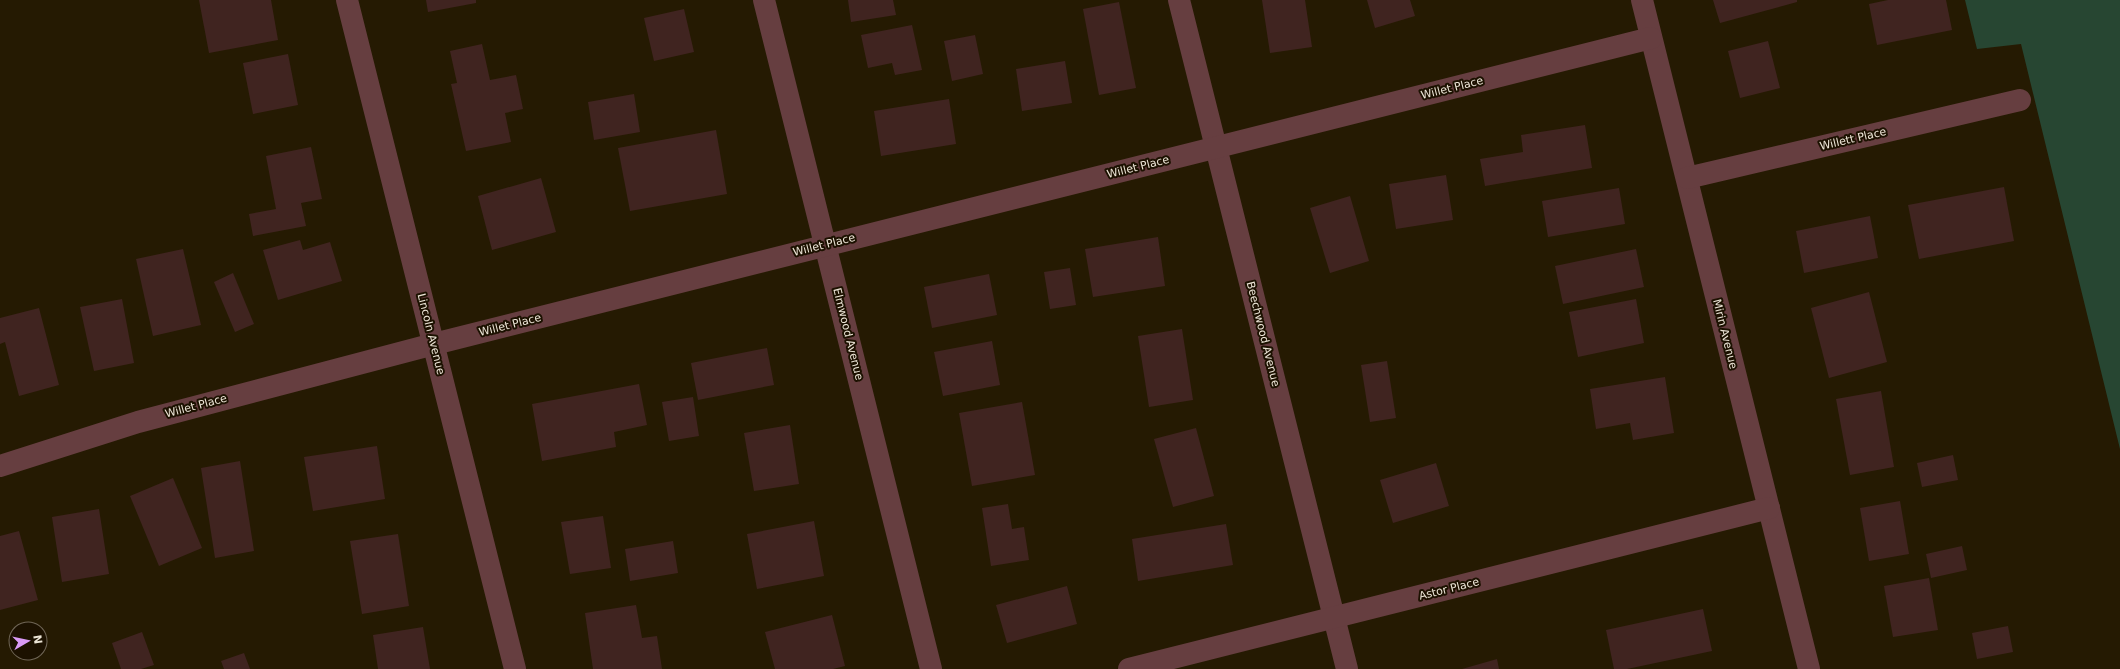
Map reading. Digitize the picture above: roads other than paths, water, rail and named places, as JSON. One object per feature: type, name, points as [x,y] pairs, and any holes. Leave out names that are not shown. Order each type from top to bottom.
[{"type":"street","name":"Lincoln Avenue","points":[[347,0],[515,669]]},
{"type":"street","name":"Elmwood Avenue","points":[[764,0],[931,669]]},
{"type":"street","name":"Beechwood Avenue","points":[[1179,0],[1347,669]]},
{"type":"street","name":"Mirin Avenue","points":[[1642,0],[1809,669]]},
{"type":"street","name":"Willet Place","points":[[0,466],[138,422],[434,344],[1651,38]]},
{"type":"street","name":"Willett Place","points":[[1687,178],[2020,100]]},
{"type":"street","name":"Astor Place","points":[[1128,669],[1769,508]]}]
